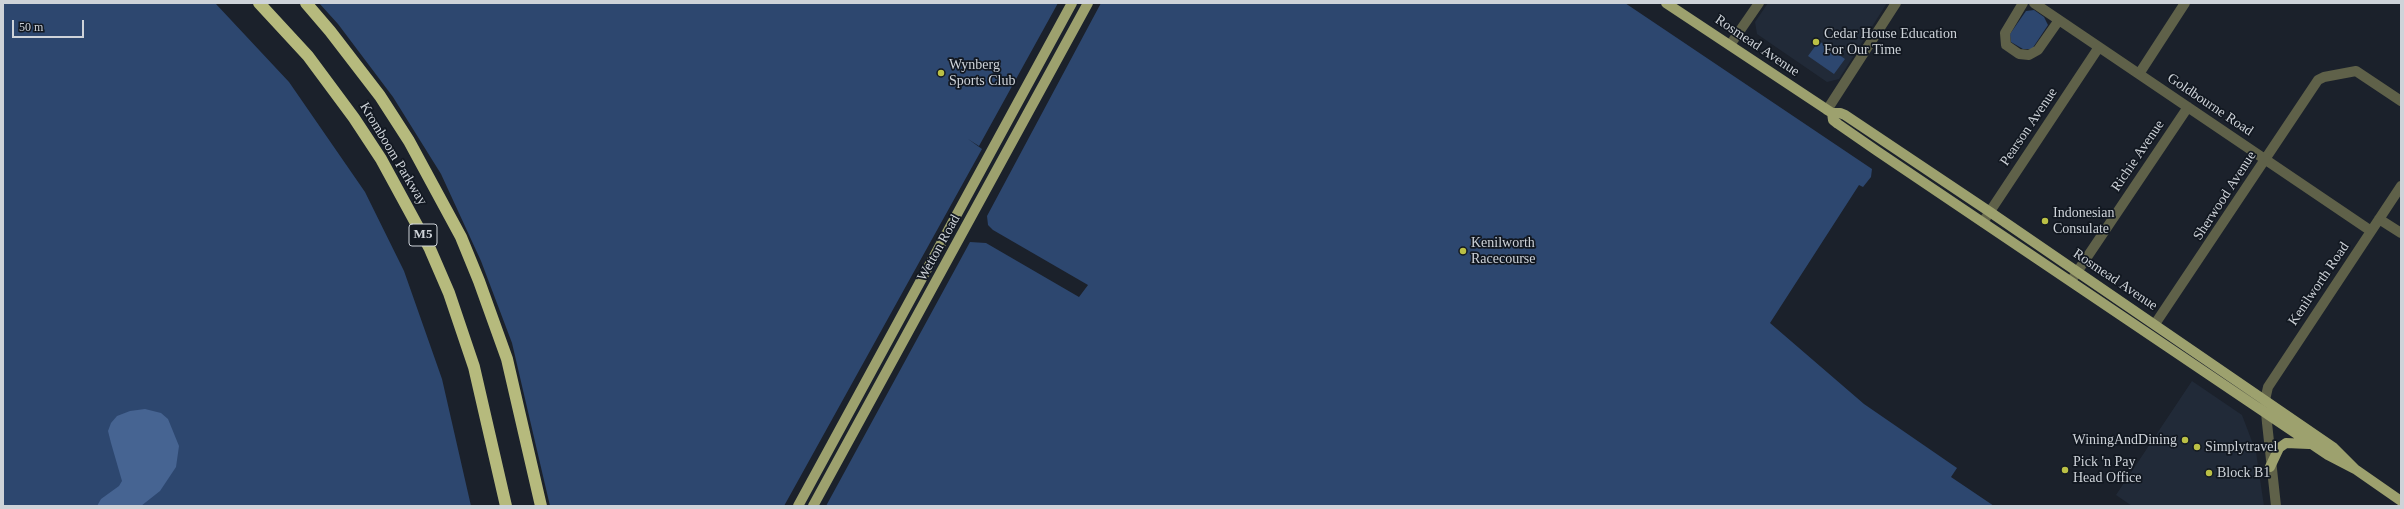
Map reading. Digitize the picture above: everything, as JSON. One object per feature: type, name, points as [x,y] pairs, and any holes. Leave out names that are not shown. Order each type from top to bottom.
[{"type":"highway","name":"Kromboom Parkway","points":[[259,3],[308,56],[354,118],[385,165],[430,249],[452,301],[474,367],[506,506]]},
{"type":"highway","name":"Kromboom Parkway","points":[[306,3],[357,64],[385,103],[440,195],[461,237],[482,287],[507,359],[540,506]]},
{"type":"main road","name":"Wetton Road","points":[[798,506],[1072,3]]},
{"type":"main road","name":"Wetton Road","points":[[813,506],[1088,3]]},
{"type":"main road","name":"Rosmead Avenue","points":[[1666,3],[1829,111],[1840,112],[1845,115],[2156,324],[2333,446],[2355,469]]},
{"type":"main road","name":"Rosmead Avenue","points":[[1829,111],[1833,120],[1838,124],[2313,445],[2355,469],[2401,501]]},
{"type":"main road","points":[[2270,467],[2279,448],[2286,443],[2293,442],[2313,445]]},
{"type":"street","points":[[1730,45],[1759,3]]},
{"type":"street","points":[[1829,111],[1896,3]]},
{"type":"street","points":[[2023,3],[2005,33],[2006,44],[2019,54],[2033,54],[2059,20]]},
{"type":"street","name":"Goldbourne Road","points":[[2034,3],[2371,231]]},
{"type":"street","points":[[2139,74],[2185,3]]},
{"type":"street","name":"Pearson Avenue","points":[[1983,222],[2099,47]]},
{"type":"street","name":"Sherwood Avenue","points":[[2156,324],[2318,80],[2324,77],[2356,71],[2401,100]]},
{"type":"street","name":"Richie Avenue","points":[[2071,281],[2188,107]]},
{"type":"street","name":"Kenilworth Road","points":[[2265,400],[2268,387],[2401,186]]},
{"type":"street","points":[[2379,219],[2401,233]]},
{"type":"street","points":[[2265,400],[2270,467],[2276,506]]},
{"type":"shaded area","points":[[3,3],[216,4],[289,82],[365,192],[404,271],[442,379],[471,506],[3,506]]},
{"type":"shaded area","points":[[319,3],[1058,3],[979,146],[968,139],[982,149],[784,506],[550,506],[512,343],[481,261],[441,174],[393,97],[338,24]]},
{"type":"shaded area","name":"Kenilworth Racecourse","points":[[1101,3],[1625,3],[1872,169],[1871,177],[1863,187],[1859,185],[1770,323],[1864,404],[1957,468],[1951,477],[1994,506],[826,506],[970,242],[986,243],[1079,297],[1088,285],[993,230],[988,225],[987,216]]},
{"type":"shaded area","name":"Cedar House Education For Our Time","points":[[1768,3],[1887,3],[1839,79],[1827,82],[1757,34],[1755,22]]},
{"type":"shaded area","points":[[2034,10],[2044,17],[2048,25],[2032,49],[2023,49],[2011,42],[2010,34],[2026,11]]},
{"type":"shaded area","points":[[1819,41],[1845,59],[1834,74],[1808,56]]},
{"type":"shaded area","points":[[2192,381],[2242,415],[2256,452],[2264,506],[2132,506],[2116,495]]},
{"type":"shaded area","points":[[145,409],[161,413],[168,419],[179,446],[176,467],[160,491],[141,506],[97,506],[101,499],[119,486],[122,481],[108,431],[111,423],[117,416],[130,411]]},
{"type":"place","name":"Cedar House Education For Our Time","points":[[1816,42]]},
{"type":"place","name":"Wynberg Sports Club","points":[[941,73]]},
{"type":"place","name":"Indonesian Consulate","points":[[2045,221]]},
{"type":"place","name":"Kenilworth Racecourse","points":[[1463,251]]},
{"type":"place","name":"WiningAndDining","points":[[2185,440]]},
{"type":"place","name":"Simplytravel","points":[[2197,447]]},
{"type":"place","name":"Pick 'n Pay Head Office","points":[[2065,470]]},
{"type":"place","name":"Block B1","points":[[2209,473]]}]
